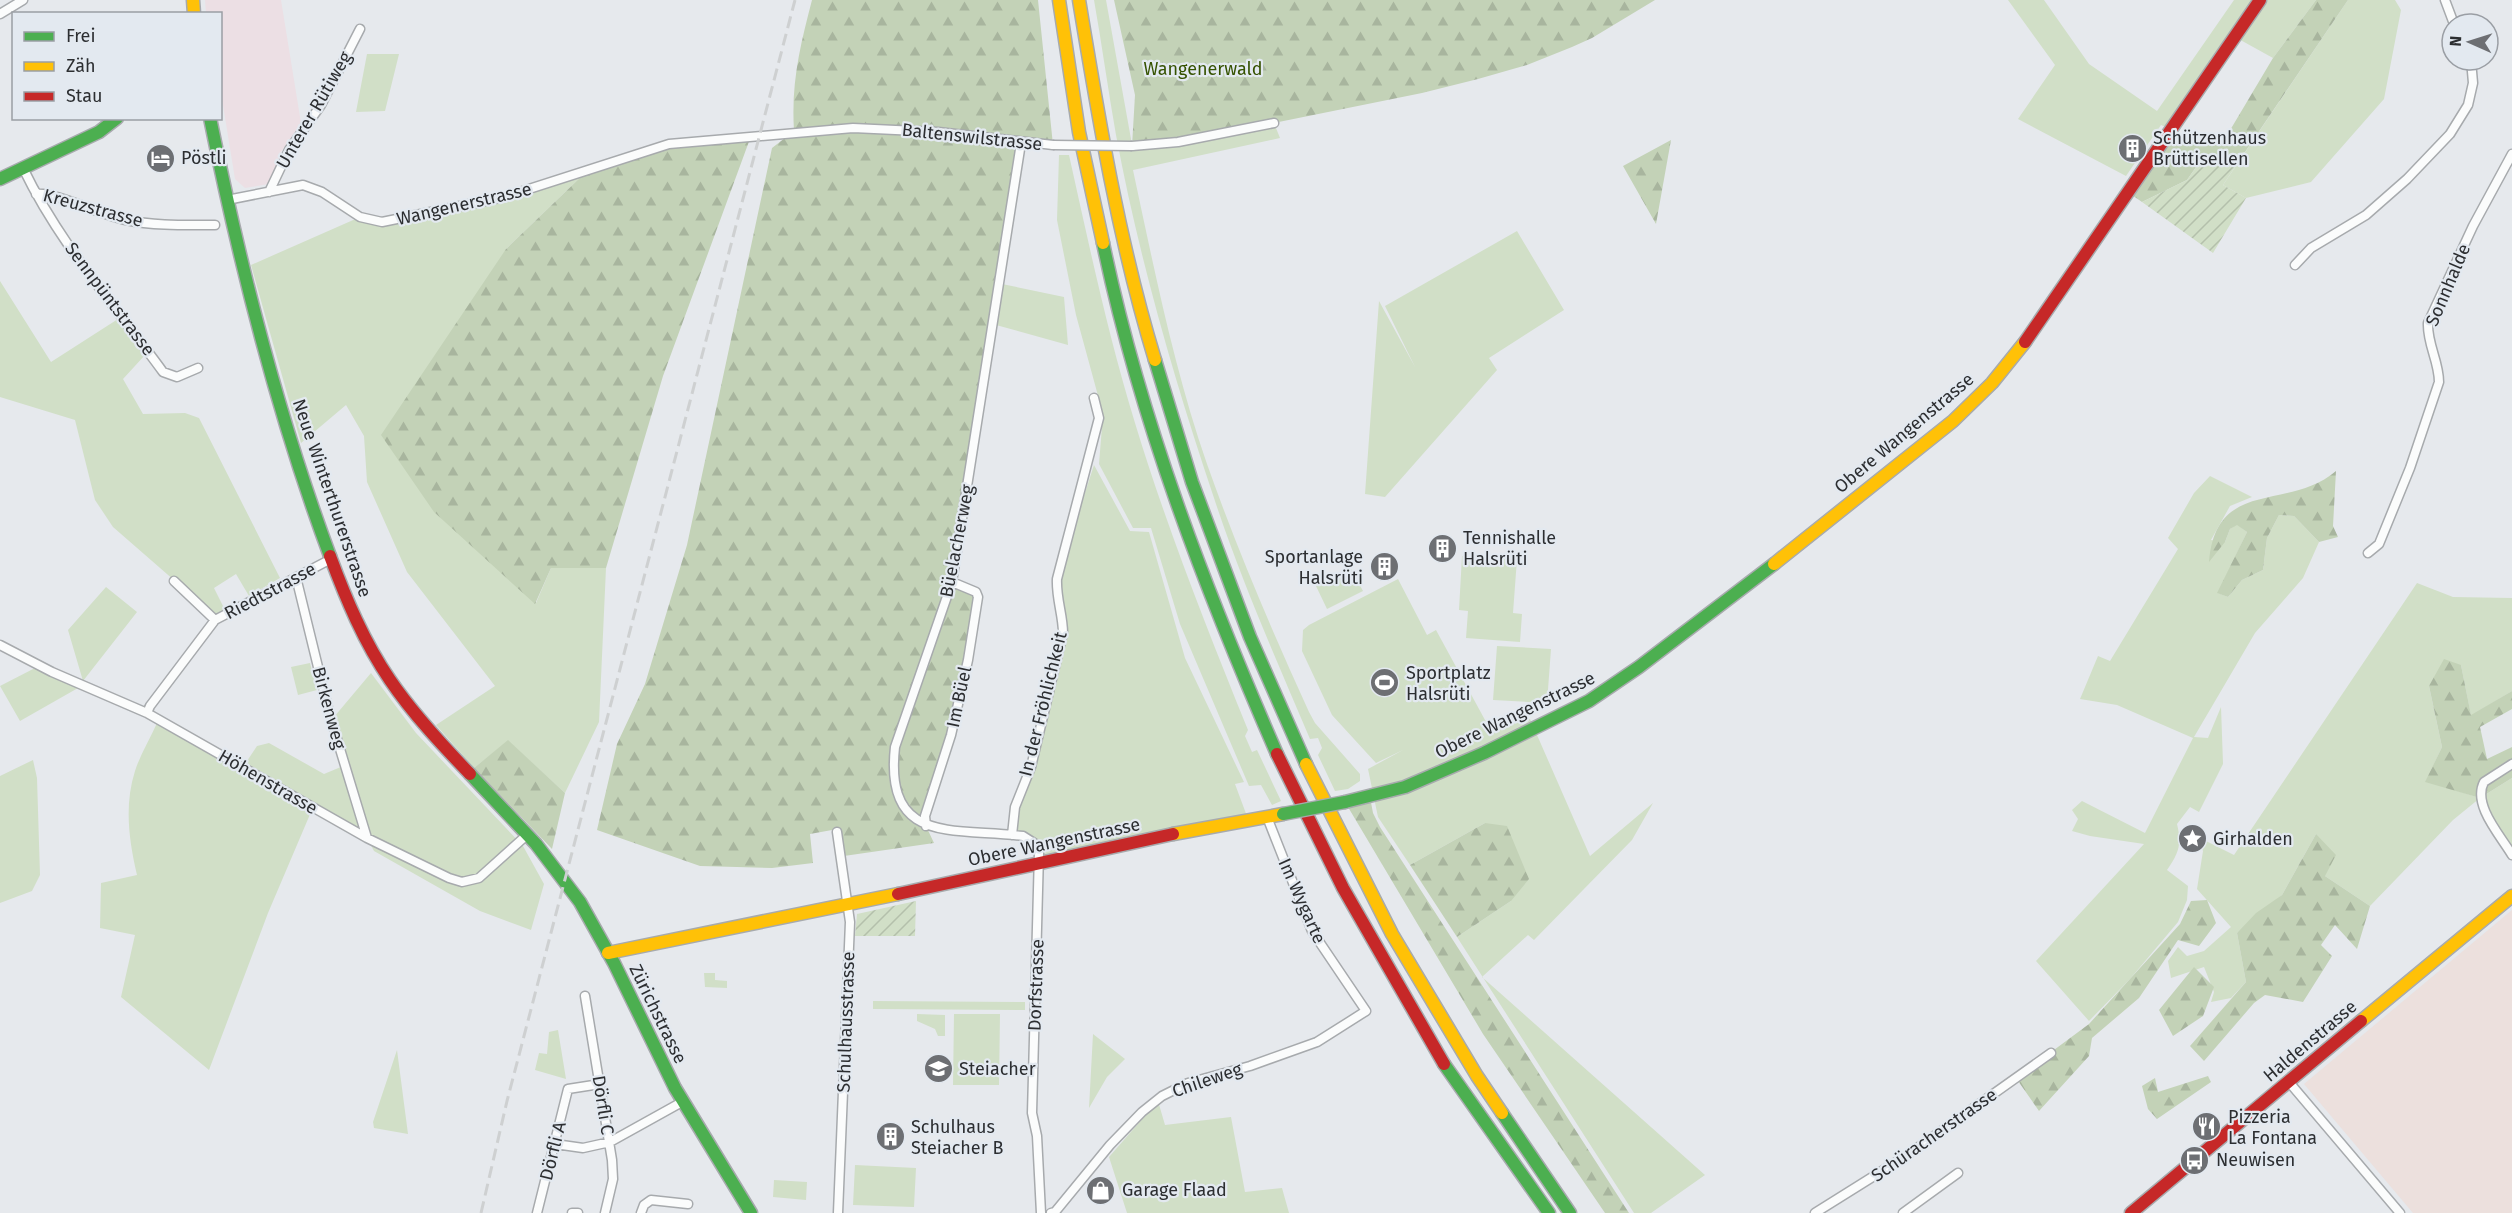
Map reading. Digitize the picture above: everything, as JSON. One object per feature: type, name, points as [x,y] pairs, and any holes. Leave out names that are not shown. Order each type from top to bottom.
[{"type":"main road","points":[[1059,0],[1085,157],[1116,295],[1154,432],[1207,587],[1266,729],[1316,836],[1380,956],[1465,1096],[1492,1146],[1538,1213]]},
{"type":"main road","points":[[1079,0],[1107,164],[1144,322],[1190,478],[1246,630],[1315,788],[1398,946],[1482,1085],[1570,1213]]},
{"type":"main road","name":"Obere Wangenstrasse","points":[[608,953],[1047,860],[1345,802],[1405,787],[1484,753],[1589,701],[1622,679],[1745,585],[1953,421],[2009,363],[2036,329],[2260,0]]},
{"type":"main road","points":[[0,179],[99,132],[114,120]]},
{"type":"main road","name":"Neue Winterthurerstrasse","points":[[210,120],[227,200],[276,388],[331,559],[360,628],[397,690],[445,747],[528,834]]},
{"type":"main road","name":"Zürichstrasse","points":[[528,834],[578,899],[608,953],[682,1102],[751,1213]]},
{"type":"main road","name":"Haldenstrasse","points":[[2131,1213],[2512,896]]},
{"type":"main road","points":[[1465,1096],[1549,1213]]},
{"type":"street","points":[[0,14],[23,0]]},
{"type":"street","points":[[193,0],[198,0]]},
{"type":"street","name":"Unterer Rütiweg","points":[[269,192],[289,150],[321,105],[360,29]]},
{"type":"street","points":[[2295,265],[2311,248],[2366,215],[2407,179],[2450,134],[2468,105],[2473,83],[2472,72]]},
{"type":"street","name":"Baltenswilstrasse","points":[[669,144],[853,128],[938,132],[1053,145],[1132,146],[1178,142],[1274,123]]},
{"type":"street","name":"Büelacherweg","points":[[926,826],[904,808],[897,797],[892,766],[895,747],[952,582],[1021,142]]},
{"type":"street","name":"Wangenerstrasse","points":[[227,200],[303,185],[322,192],[360,217],[375,222],[391,221],[504,196],[669,144]]},
{"type":"street","name":"Sonnhalde","points":[[2368,553],[2379,544],[2410,468],[2439,382],[2439,368],[2427,336],[2428,323],[2473,226],[2512,154]]},
{"type":"street","name":"Kreuzstrasse","points":[[23,168],[36,194],[48,194],[105,215],[162,225],[214,225]]},
{"type":"street","name":"Sennpüntstrasse","points":[[36,194],[102,295],[154,357],[163,372],[171,376],[181,376],[198,368]]},
{"type":"street","name":"In der Fröhlichkeit","points":[[1012,835],[1016,807],[1030,767],[1063,633],[1056,593],[1057,579],[1099,418],[1094,398]]},
{"type":"street","name":"Riedtstrasse","points":[[147,713],[215,620],[331,559]]},
{"type":"street","name":"Birkenweg","points":[[296,577],[330,716],[367,838]]},
{"type":"street","points":[[174,581],[215,620]]},
{"type":"street","name":"Im Büel","points":[[926,826],[925,816],[951,735],[968,660],[978,597],[976,592],[952,582]]},
{"type":"street","name":"Höhenstrasse","points":[[0,645],[62,676],[147,713],[367,838],[449,878],[462,882],[471,881],[486,873],[528,834]]},
{"type":"street","points":[[2512,764],[2484,782],[2480,794],[2484,808],[2512,855]]},
{"type":"street","name":"Im Wygarte","points":[[1268,817],[1312,931],[1366,1011]]},
{"type":"street","points":[[926,826],[1023,836],[1034,843],[1040,855],[1039,863]]},
{"type":"street","name":"Schulhausstrasse","points":[[837,832],[850,922],[838,1213]]},
{"type":"street","name":"Dorfstrasse","points":[[1039,863],[1032,1113],[1037,1136],[1041,1213]]},
{"type":"street","name":"Dörfli C","points":[[585,996],[610,1142],[613,1179],[604,1213]]},
{"type":"street","name":"Chileweg","points":[[1051,1213],[1055,1212],[1099,1156],[1134,1119],[1162,1096],[1188,1083],[1250,1066],[1317,1042],[1366,1011]]},
{"type":"street","name":"Schüracherstrasse","points":[[1815,1213],[1906,1156],[2051,1053]]},
{"type":"street","points":[[2289,1082],[2400,1213]]},
{"type":"street","name":"Dörfli A","points":[[538,1213],[568,1089],[600,1084]]},
{"type":"street","points":[[555,1144],[583,1148],[610,1142],[682,1102]]},
{"type":"street","points":[[1903,1213],[1958,1173]]},
{"type":"street","points":[[641,1213],[644,1205],[651,1200],[688,1204]]},
{"type":"street","points":[[572,1213],[578,1213]]},
{"type":"shaded area","points":[[205,0],[281,0],[301,123],[281,152],[269,184],[245,188],[235,179],[222,99],[222,12],[206,12]]},
{"type":"shaded area","points":[[2512,910],[2512,1213],[2413,1213],[2304,1084]]},
{"type":"green space","points":[[812,0],[1038,0],[1053,145],[1021,143],[952,582],[976,592],[968,660],[926,826],[934,843],[837,857],[832,830],[810,834],[813,863],[772,868],[700,866],[597,830],[617,744],[645,684],[687,545],[772,148],[794,131],[793,113],[797,65]]},
{"type":"green space","points":[[1094,0],[1106,0],[1131,139],[1130,148],[1274,123],[1280,138],[1133,170],[1184,392],[1207,464],[1255,589],[1309,712],[1315,723],[1360,774],[1360,781],[1348,789],[1335,791],[1318,755],[1322,748],[1318,738],[1310,739],[1247,589],[1199,453],[1171,363],[1135,227],[1116,135]]},
{"type":"green space","name":"Wangenerwald","points":[[1114,0],[1655,0],[1592,38],[1572,47],[1527,65],[1478,79],[1422,93],[1205,137],[1132,146],[1135,95]]},
{"type":"green space","points":[[2008,0],[2044,0],[2089,64],[2157,111],[2234,0],[2255,0],[2168,128],[2161,125],[2126,176],[2018,119],[2055,65]]},
{"type":"green space","points":[[2260,0],[2316,0],[2273,58],[2235,37]]},
{"type":"green space","points":[[2316,0],[2348,0],[2245,152],[2199,163],[2187,180],[2142,202],[2129,193],[2167,136],[2193,142],[2226,137],[2273,58]]},
{"type":"green space","points":[[2348,0],[2395,0],[2401,10],[2384,99],[2311,182],[2246,198],[2223,185]]},
{"type":"green space","points":[[367,54],[399,54],[385,111],[356,112]]},
{"type":"green space","points":[[751,136],[663,376],[606,568],[551,568],[535,604],[434,512],[381,435],[506,249],[587,171],[669,144]]},
{"type":"green space","points":[[1671,140],[1656,224],[1623,166]]},
{"type":"green space","points":[[2245,152],[2223,185],[2246,198],[2213,253],[2142,202],[2187,180],[2199,163]]},
{"type":"green space","points":[[1059,155],[1069,155],[1125,390],[1147,462],[1188,578],[1248,730],[1245,736],[1252,752],[1257,750],[1281,801],[1272,805],[1261,785],[1249,786],[1180,624],[1151,528],[1133,528],[1099,464],[1103,414],[1076,315],[1057,220]]},
{"type":"green space","points":[[587,171],[506,249],[536,603],[551,568],[606,568],[599,722],[565,793],[508,741],[474,768],[436,725],[495,686],[407,572],[367,482],[364,436],[346,405],[301,443],[251,265],[360,217],[375,222],[504,197]]},
{"type":"green space","points":[[1517,231],[1564,310],[1489,358],[1497,370],[1385,497],[1365,494],[1379,301],[1415,367],[1385,306]]},
{"type":"green space","points":[[0,281],[51,362],[118,319],[145,355],[123,379],[143,414],[185,413],[199,418],[280,578],[249,596],[236,574],[214,588],[225,610],[214,615],[113,527],[95,500],[75,420],[0,397]]},
{"type":"green space","points":[[1002,284],[1064,297],[1068,345],[996,325]]},
{"type":"green space","points":[[1094,465],[1130,531],[1149,532],[1185,658],[1244,782],[1235,784],[1248,819],[1039,863],[1034,843],[1012,835],[1013,822],[1031,767],[1063,633],[1057,579]]},
{"type":"green space","points":[[2336,471],[2333,526],[2338,537],[2319,542],[2294,516],[2279,515],[2267,538],[2263,570],[2242,580],[2228,597],[2217,593],[2247,532],[2237,525],[2230,529],[2225,542],[2209,562],[2214,535],[2225,518],[2240,507],[2257,500],[2297,491],[2317,483]]},
{"type":"green space","points":[[2210,476],[2252,497],[2230,506],[2211,540],[2225,542],[2230,529],[2237,524],[2247,532],[2218,593],[2228,597],[2242,580],[2263,570],[2267,538],[2279,515],[2294,516],[2319,542],[2303,578],[2255,633],[2194,737],[2208,738],[2221,707],[2223,764],[2199,812],[2190,807],[2177,824],[2178,848],[2167,870],[2188,886],[2187,900],[2178,922],[2130,979],[2089,1021],[2036,961],[2144,844],[2072,831],[2078,819],[2072,810],[2082,801],[2145,833],[2193,738],[2117,705],[2080,699],[2098,656],[2110,661],[2178,549],[2168,538],[2194,493]]},
{"type":"green space","points":[[1462,556],[1517,559],[1513,613],[1522,614],[1520,642],[1466,638],[1468,611],[1459,610]]},
{"type":"green space","points":[[1350,567],[1363,591],[1327,609],[1316,586]]},
{"type":"green space","points":[[1398,579],[1427,635],[1436,630],[1485,720],[1530,719],[1590,856],[1653,803],[1632,840],[1534,940],[1528,935],[1482,977],[1457,937],[1511,901],[1485,823],[1410,865],[1378,817],[1368,769],[1403,750],[1376,763],[1332,715],[1302,651],[1303,630],[1309,625]]},
{"type":"green space","points":[[2417,583],[2453,597],[2512,598],[2512,691],[2471,716],[2461,665],[2429,686],[2442,747],[2426,781],[2480,798],[2453,820],[2370,906],[2325,876],[2316,834],[2282,895],[2237,933],[2246,982],[2231,998],[2211,1002],[2214,992],[2204,967],[2171,978],[2168,961],[2178,947],[2187,956],[2204,951],[2231,927],[2197,889],[2203,851],[2198,837],[2234,855]]},
{"type":"green space","points":[[106,587],[137,612],[83,681],[68,630]]},
{"type":"green space","points":[[1497,646],[1551,649],[1547,703],[1493,700]]},
{"type":"green space","points":[[2444,659],[2461,665],[2471,715],[2512,691],[2512,709],[2480,727],[2487,759],[2512,747],[2512,778],[2480,798],[2425,782],[2442,747],[2429,686]]},
{"type":"green space","points":[[310,663],[317,690],[298,695],[291,667]]},
{"type":"green space","points":[[35,668],[78,688],[20,721],[0,686]]},
{"type":"green space","points":[[371,673],[416,733],[523,846],[544,884],[531,930],[480,911],[374,851],[367,838],[355,828],[245,764],[257,746],[269,743],[324,774],[348,764],[334,717]]},
{"type":"green space","points":[[157,723],[311,812],[268,913],[209,1070],[121,997],[135,935],[100,928],[101,883],[137,875],[130,836],[130,797],[137,765]]},
{"type":"green space","points":[[508,740],[565,793],[552,849],[474,768]]},
{"type":"green space","points":[[33,760],[37,778],[40,875],[32,891],[0,903],[0,776]]},
{"type":"green space","points":[[2512,778],[2512,855],[2480,798]]},
{"type":"green space","points":[[1370,797],[1373,813],[1380,827],[1629,1213],[1605,1213],[1483,1034],[1345,802]]},
{"type":"green space","points":[[1485,823],[1507,826],[1529,879],[1511,901],[1457,937],[1410,865]]},
{"type":"green space","points":[[2316,834],[2336,855],[2325,876],[2370,906],[2357,949],[2335,925],[2321,945],[2332,956],[2303,1002],[2265,995],[2254,1003],[2204,1061],[2190,1046],[2246,982],[2237,933],[2256,913],[2282,895]]},
{"type":"green space","points":[[2207,900],[2216,923],[2199,946],[2178,940],[2139,998],[2092,1038],[2089,1056],[2039,1111],[2016,1078],[2089,1024],[2180,924],[2191,901]]},
{"type":"green space","points":[[916,901],[915,936],[855,936],[857,914]]},
{"type":"green space","points":[[2194,967],[2214,987],[2203,1016],[2173,1036],[2159,1010]]},
{"type":"green space","points":[[704,973],[715,973],[715,980],[727,981],[727,988],[705,987]]},
{"type":"green space","points":[[1484,978],[1705,1175],[1651,1213],[1634,1213]]},
{"type":"green space","points":[[873,1001],[1025,1002],[1025,1010],[873,1009]]},
{"type":"green space","points":[[917,1014],[945,1015],[945,1036],[938,1036],[935,1029],[917,1021]]},
{"type":"green space","points":[[954,1014],[1000,1014],[999,1085],[953,1085]]},
{"type":"green space","points":[[558,1030],[566,1079],[535,1070],[539,1053],[547,1054],[549,1032]]},
{"type":"green space","points":[[1093,1034],[1125,1059],[1107,1077],[1089,1108]]},
{"type":"green space","points":[[397,1050],[408,1134],[374,1128],[373,1122]]},
{"type":"green space","points":[[2208,1076],[2211,1082],[2157,1119],[2148,1109],[2142,1086],[2155,1078],[2158,1092]]},
{"type":"green space","points":[[1158,1101],[1165,1125],[1231,1117],[1245,1192],[1282,1188],[1289,1213],[1127,1213],[1109,1157]]},
{"type":"green space","points":[[855,1165],[916,1168],[914,1207],[853,1205]]},
{"type":"green space","points":[[774,1180],[807,1182],[806,1200],[773,1197]]},
{"type":"railway","points":[[481,1213],[507,1101],[795,0]]},
{"type":"traffic: fast","points":[[0,179],[99,132],[114,120]]},
{"type":"traffic: fast","points":[[210,120],[261,339],[293,448],[330,556]]},
{"type":"traffic: fast","points":[[1103,243],[1118,309],[1155,439],[1200,566],[1277,754]]},
{"type":"traffic: fast","points":[[1155,360],[1192,482],[1250,637],[1306,764]]},
{"type":"traffic: fast","points":[[1345,802],[1405,787],[1484,753],[1589,701],[1639,667],[1774,564]]},
{"type":"traffic: fast","points":[[470,774],[536,844],[580,902],[614,963],[675,1088],[751,1213]]},
{"type":"traffic: fast","points":[[1283,814],[1345,802]]},
{"type":"traffic: fast","points":[[1444,1064],[1549,1213]]},
{"type":"traffic: fast","points":[[1502,1113],[1570,1213]]},
{"type":"traffic: slow","points":[[193,0],[194,12]]},
{"type":"traffic: slow","points":[[1059,0],[1079,132],[1103,243]]},
{"type":"traffic: slow","points":[[1079,0],[1120,226],[1155,360]]},
{"type":"traffic: slow","points":[[1774,564],[1953,421],[1992,383],[2025,342]]},
{"type":"traffic: slow","points":[[1306,764],[1392,934],[1477,1076],[1502,1113]]},
{"type":"traffic: slow","points":[[1173,834],[1283,814]]},
{"type":"traffic: slow","points":[[608,953],[898,894]]},
{"type":"traffic: slow","points":[[2361,1021],[2512,896]]},
{"type":"traffic: jam","points":[[2025,342],[2260,0]]},
{"type":"traffic: jam","points":[[330,556],[356,620],[381,666],[418,717],[470,774]]},
{"type":"traffic: jam","points":[[1277,754],[1343,888],[1444,1064]]},
{"type":"traffic: jam","points":[[898,894],[1173,834]]},
{"type":"traffic: jam","points":[[2131,1213],[2361,1021]]},
{"type":"place","name":"Schützenhaus Brüttisellen","points":[[2132,148]]},
{"type":"place","name":"Pöstli","points":[[160,158]]},
{"type":"place","name":"Tennishalle Halsrüti","points":[[1442,548]]},
{"type":"place","name":"Sportanlage Halsrüti","points":[[1384,567]]},
{"type":"place","name":"Sportplatz Halsrüti","points":[[1385,683]]},
{"type":"place","name":"Girhalden","points":[[2192,839]]},
{"type":"place","name":"Steiacher","points":[[938,1069]]},
{"type":"place","name":"Pizzeria La Fontana","points":[[2207,1127]]},
{"type":"place","name":"Schulhaus Steiacher B","points":[[890,1137]]},
{"type":"place","name":"Neuwisen","points":[[2195,1160]]},
{"type":"place","name":"Garage Flaad","points":[[1101,1190]]}]
